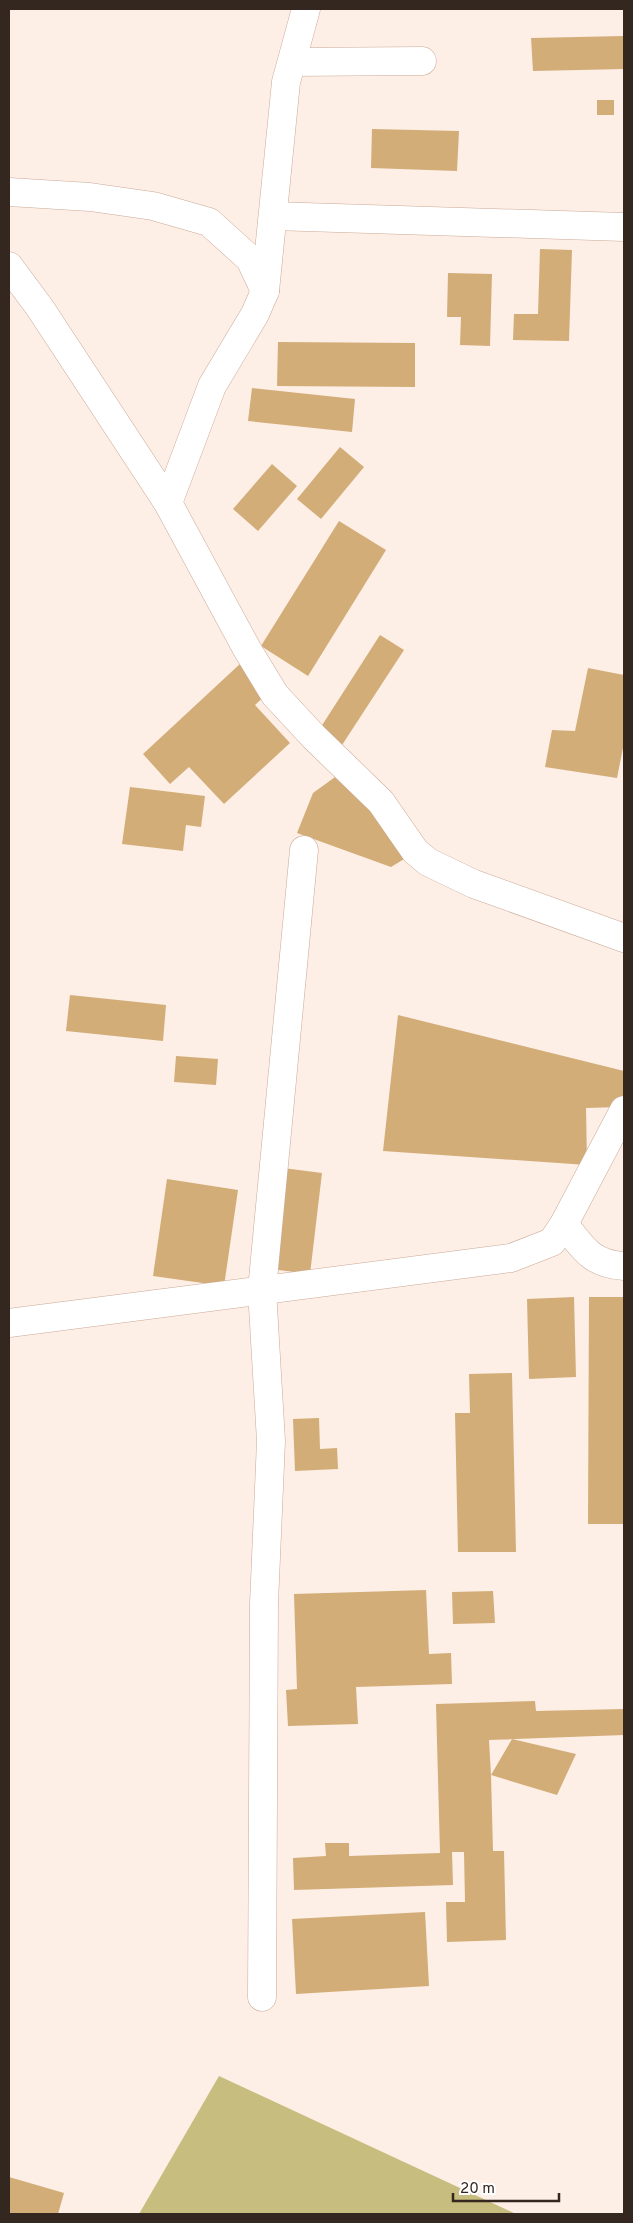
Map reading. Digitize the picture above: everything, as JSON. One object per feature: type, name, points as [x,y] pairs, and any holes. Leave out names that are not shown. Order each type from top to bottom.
[{"type":"street","points":[[168,503],[212,386],[255,314],[265,291],[286,82],[306,9]]},
{"type":"street","points":[[292,62],[422,61]]},
{"type":"street","points":[[9,192],[90,197],[153,206],[209,222],[250,259],[265,291]]},
{"type":"street","points":[[273,216],[624,226]]},
{"type":"street","points":[[9,266],[40,308],[168,503],[247,650],[275,695],[314,737],[382,802],[415,851],[428,862],[474,884],[624,938]]},
{"type":"street","points":[[262,1997],[264,1604],[271,1440],[262,1290],[304,850]]},
{"type":"street","points":[[9,1323],[511,1258],[552,1242],[564,1224],[624,1110]]},
{"type":"street","points":[[564,1224],[590,1256],[609,1265],[624,1266]]},
{"type":"shaded area","points":[[219,2076],[516,2214],[139,2214]]},
{"type":"building","points":[[624,36],[624,69],[533,71],[531,38]]},
{"type":"building","points":[[597,100],[614,100],[614,115],[597,115]]},
{"type":"building","points":[[372,129],[459,131],[457,171],[371,168]]},
{"type":"building","points":[[540,249],[572,250],[569,341],[513,340],[514,314],[538,314]]},
{"type":"building","points":[[448,273],[492,274],[490,346],[460,345],[461,317],[447,317]]},
{"type":"building","points":[[278,342],[415,343],[415,387],[277,386]]},
{"type":"building","points":[[252,388],[355,399],[352,432],[248,421]]},
{"type":"building","points":[[340,447],[364,467],[321,519],[297,499]]},
{"type":"building","points":[[272,464],[297,486],[258,531],[233,509]]},
{"type":"building","points":[[339,521],[386,550],[308,676],[261,646]]},
{"type":"building","points":[[380,635],[404,650],[342,745],[319,730]]},
{"type":"building","points":[[241,663],[269,692],[255,705],[290,743],[224,804],[189,767],[170,784],[143,754]]},
{"type":"building","points":[[588,668],[624,675],[624,743],[617,778],[545,767],[552,730],[575,731]]},
{"type":"building","points":[[342,772],[409,856],[391,867],[297,833],[313,793]]},
{"type":"building","points":[[130,787],[205,796],[201,827],[186,825],[183,851],[122,844]]},
{"type":"building","points":[[70,995],[166,1005],[163,1041],[66,1031]]},
{"type":"building","points":[[398,1015],[624,1071],[624,1091],[620,1107],[586,1108],[587,1165],[383,1151]]},
{"type":"building","points":[[176,1056],[218,1059],[216,1085],[174,1082]]},
{"type":"building","points":[[283,1168],[322,1173],[310,1274],[271,1269]]},
{"type":"building","points":[[167,1179],[238,1190],[224,1286],[153,1276]]},
{"type":"building","points":[[574,1297],[576,1377],[529,1379],[527,1299]]},
{"type":"building","points":[[589,1297],[624,1297],[624,1524],[588,1524]]},
{"type":"building","points":[[512,1373],[516,1552],[458,1552],[455,1413],[470,1413],[469,1374]]},
{"type":"building","points":[[319,1418],[320,1449],[337,1448],[338,1469],[295,1471],[293,1419]]},
{"type":"building","points":[[426,1590],[429,1654],[451,1653],[452,1684],[356,1687],[358,1724],[288,1726],[286,1690],[297,1689],[294,1594]]},
{"type":"building","points":[[493,1591],[495,1623],[453,1624],[452,1592]]},
{"type":"building","points":[[535,1701],[536,1711],[624,1709],[624,1735],[513,1739],[576,1754],[557,1795],[491,1775],[493,1851],[504,1851],[506,1940],[447,1942],[446,1902],[465,1902],[464,1852],[452,1852],[453,1885],[294,1890],[293,1858],[326,1856],[325,1843],[349,1843],[349,1856],[440,1853],[436,1704]],"holes":[[[512,1739],[491,1775],[489,1740]]]},
{"type":"building","points":[[425,1912],[429,1986],[296,1994],[292,1919]]},
{"type":"building","points":[[9,2177],[64,2193],[58,2214],[9,2214]]}]
